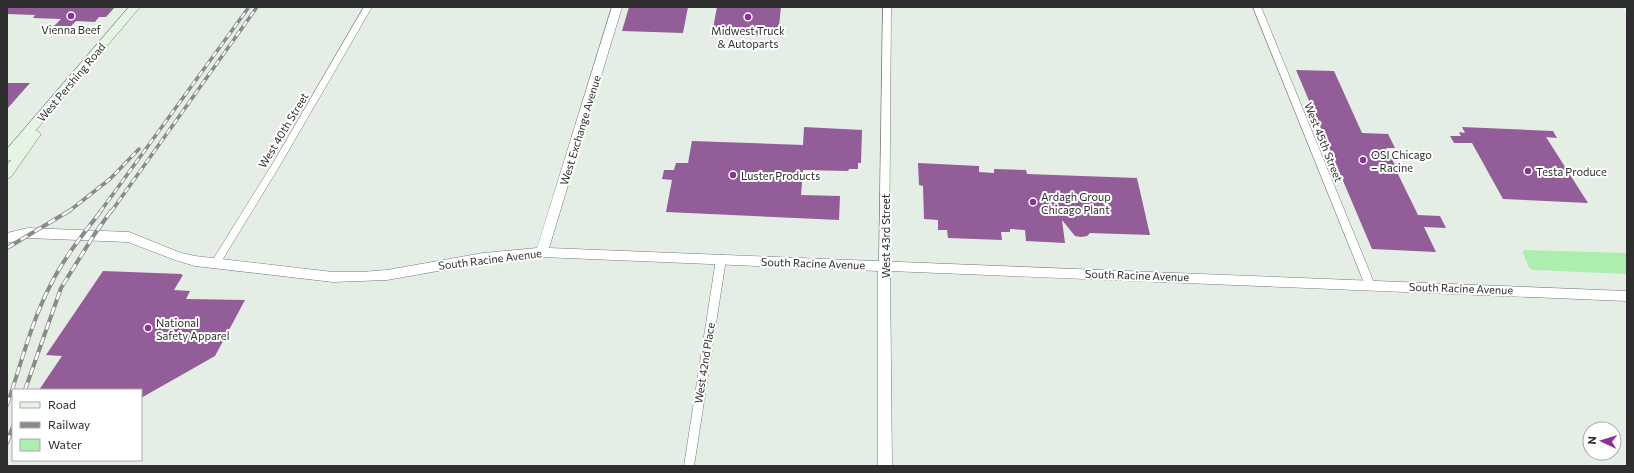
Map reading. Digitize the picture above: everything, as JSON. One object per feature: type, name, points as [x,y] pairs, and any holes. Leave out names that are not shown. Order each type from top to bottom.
[{"type":"main road","name":"West Pershing Road","points":[[7,157],[135,7]]},
{"type":"main road","points":[[7,146],[61,94]]},
{"type":"main road","points":[[7,174],[27,147],[61,94]]},
{"type":"street","name":"West 40th Street","points":[[215,264],[276,165],[368,7]]},
{"type":"street","name":"West Exchange Avenue","points":[[542,252],[617,7]]},
{"type":"street","name":"West 43rd Street","points":[[885,466],[884,265],[887,7]]},
{"type":"street","name":"West 45th Street","points":[[1257,7],[1370,285]]},
{"type":"street","points":[[7,231],[28,233]]},
{"type":"street","name":"South Racine Avenue","points":[[7,238],[28,233],[129,237],[179,257],[215,264],[333,277],[387,275],[483,258],[542,252],[1627,296]]},
{"type":"street","name":"West 42nd Place","points":[[689,466],[721,259]]},
{"type":"shaded area","points":[[7,7],[1622,7],[1627,13],[1627,466],[7,466]]},
{"type":"water","points":[[1524,250],[1627,253],[1627,274],[1534,270],[1529,268],[1523,253]]},
{"type":"building","name":"Vienna Beef","points":[[7,7],[115,7],[106,17],[99,17],[95,22],[76,21],[71,26],[54,26],[61,19],[33,18],[35,15],[7,14]]},
{"type":"building","points":[[629,7],[688,7],[683,33],[622,31]]},
{"type":"building","points":[[717,7],[781,7],[778,36],[712,34]]},
{"type":"building","name":"OSI Chicago – Racine","points":[[1296,70],[1334,71],[1362,133],[1388,134],[1395,148],[1386,148],[1391,159],[1396,165],[1394,166],[1418,215],[1440,216],[1446,228],[1424,227],[1436,252],[1372,249]]},
{"type":"building","points":[[7,83],[30,83],[7,109]]},
{"type":"building","name":"Luster Products","points":[[804,127],[862,130],[861,163],[858,163],[858,169],[849,169],[848,171],[803,170],[801,195],[840,196],[839,220],[666,212],[672,180],[662,179],[664,170],[674,170],[676,163],[688,163],[692,141],[803,145]]},
{"type":"building","name":"Testa Produce","points":[[1462,127],[1553,131],[1557,138],[1546,137],[1588,203],[1503,199],[1472,143],[1454,143],[1450,136],[1461,136],[1459,132],[1465,133]]},
{"type":"building","name":"Ardagh Group Chicago Plant","points":[[918,163],[979,166],[979,172],[994,173],[994,169],[1026,170],[1027,174],[1137,178],[1150,235],[1090,233],[1087,236],[1075,236],[1062,220],[1065,243],[1026,241],[1025,230],[1010,229],[1010,232],[1001,232],[1002,240],[948,238],[947,230],[938,230],[938,220],[924,219],[923,186],[919,185]]},
{"type":"building","name":"National Safety Apparel","points":[[103,271],[182,274],[181,275],[183,275],[174,290],[190,291],[186,299],[245,300],[215,356],[142,397],[142,389],[40,389],[62,356],[46,355]]},
{"type":"railway","points":[[100,212],[249,7]]},
{"type":"railway","points":[[111,212],[257,7]]},
{"type":"railway","points":[[68,212],[110,179],[139,149]]},
{"type":"railway","points":[[7,248],[69,211]]},
{"type":"railway","points":[[12,389],[32,328],[44,298],[56,274],[101,211]]},
{"type":"railway","points":[[25,389],[61,288],[111,211]]},
{"type":"railway","points":[[7,405],[12,390]]},
{"type":"railway","points":[[7,443],[12,429]]},
{"type":"place","name":"Vienna Beef","points":[[71,16]]},
{"type":"place","name":"Midwest Truck & Autoparts","points":[[748,17]]},
{"type":"place","name":"OSI Chicago – Racine","points":[[1363,160]]},
{"type":"place","name":"Testa Produce","points":[[1528,171]]},
{"type":"place","name":"Luster Products","points":[[733,175]]},
{"type":"place","name":"Ardagh Group Chicago Plant","points":[[1033,202]]},
{"type":"place","name":"National Safety Apparel","points":[[148,328]]}]
